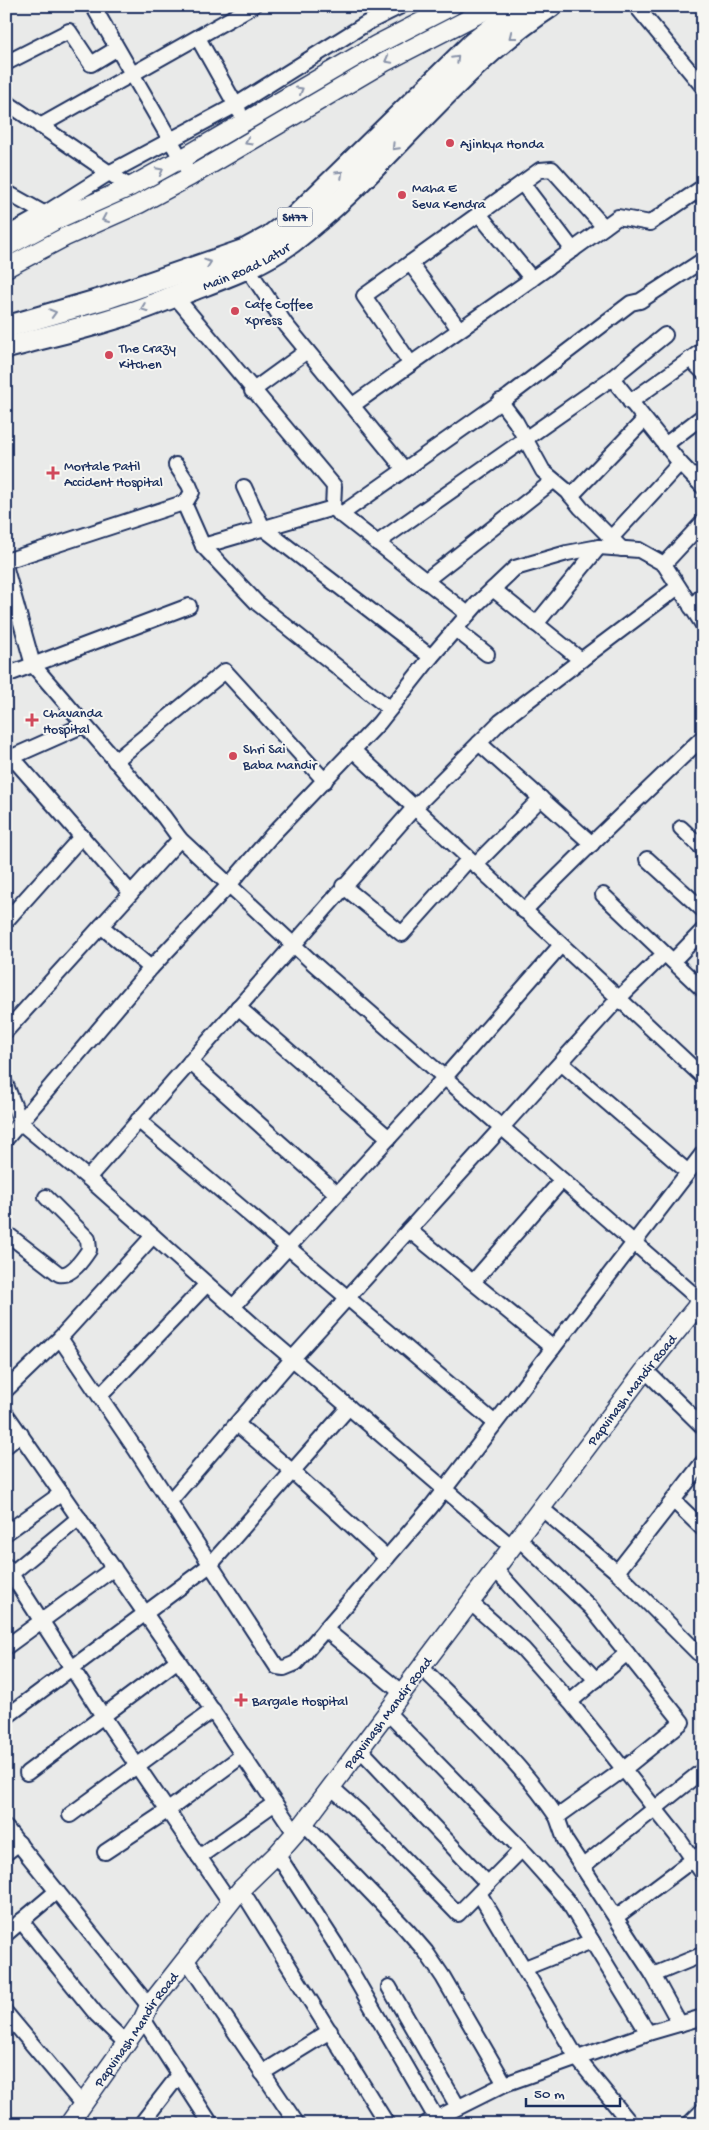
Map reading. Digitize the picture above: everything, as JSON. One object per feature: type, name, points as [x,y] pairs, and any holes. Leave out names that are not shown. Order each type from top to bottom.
[{"type":"main road","name":"Main Road Latur","points":[[6,326],[106,298],[245,250],[269,237],[300,213],[473,42],[521,6]]},
{"type":"main road","name":"Main Road Latur","points":[[6,348],[120,317],[248,269],[290,243],[320,220],[377,166],[450,90],[475,67],[551,6]]},
{"type":"street","points":[[40,126],[132,76],[253,6]]},
{"type":"street","points":[[6,247],[109,173],[236,105],[367,23],[401,6]]},
{"type":"street","points":[[6,234],[130,187],[182,159],[376,45],[452,6],[473,42]]},
{"type":"street","points":[[6,268],[65,237],[139,204],[191,176],[385,62],[494,6]]},
{"type":"street","points":[[636,6],[703,87]]},
{"type":"street","points":[[99,8],[116,49],[191,176]]},
{"type":"street","points":[[6,63],[70,31],[91,64],[116,49]]},
{"type":"street","points":[[198,38],[244,122]]},
{"type":"street","points":[[6,102],[130,187]]},
{"type":"street","points":[[411,364],[364,296],[540,170],[552,170],[604,227]]},
{"type":"street","points":[[522,183],[573,250]]},
{"type":"street","points":[[353,406],[618,217],[650,223],[703,187]]},
{"type":"street","points":[[6,192],[50,217]]},
{"type":"street","points":[[480,214],[532,279]]},
{"type":"street","points":[[203,546],[263,528],[336,511],[404,469],[500,402],[631,303],[640,301],[703,260]]},
{"type":"street","points":[[410,263],[459,329]]},
{"type":"street","points":[[248,269],[286,325],[404,469]]},
{"type":"street","points":[[175,296],[252,391],[334,486],[336,511],[468,614]]},
{"type":"street","points":[[378,543],[612,378],[666,335]]},
{"type":"street","points":[[630,402],[703,350]]},
{"type":"street","points":[[252,391],[308,351]]},
{"type":"street","points":[[690,359],[703,372]]},
{"type":"street","points":[[612,378],[644,420],[703,487]]},
{"type":"street","points":[[500,402],[525,438],[544,471],[622,548]]},
{"type":"street","points":[[665,445],[703,416]]},
{"type":"street","points":[[571,496],[644,420]]},
{"type":"street","points":[[611,538],[680,463]]},
{"type":"street","points":[[6,561],[184,503],[192,492],[176,465]]},
{"type":"street","points":[[425,581],[553,480]]},
{"type":"street","points":[[244,487],[263,528],[431,657]]},
{"type":"street","points":[[184,503],[203,546],[257,603],[390,709]]},
{"type":"street","points":[[664,564],[703,522]]},
{"type":"street","points":[[536,624],[599,547]]},
{"type":"street","points":[[6,1139],[151,968],[229,885],[272,834],[354,751],[468,614],[515,568],[567,553],[599,547],[639,550],[664,564],[703,625]]},
{"type":"street","points":[[6,570],[33,664],[164,817],[180,839],[293,944],[634,1243],[700,1308]]},
{"type":"street","points":[[88,1178],[343,886],[414,808],[500,722],[678,588]]},
{"type":"street","points":[[492,589],[581,660]]},
{"type":"street","points":[[691,607],[703,595]]},
{"type":"street","points":[[6,675],[189,606]]},
{"type":"street","points":[[455,629],[487,654]]},
{"type":"street","points":[[115,761],[225,671],[325,781]]},
{"type":"street","points":[[84,724],[9,759],[82,836],[131,893]]},
{"type":"street","points":[[524,911],[566,868],[703,737]]},
{"type":"street","points":[[479,743],[592,844]]},
{"type":"street","points":[[354,751],[703,1077]]},
{"type":"street","points":[[343,886],[402,934],[472,862],[541,798]]},
{"type":"street","points":[[680,828],[703,849]]},
{"type":"street","points":[[7,916],[82,836]]},
{"type":"street","points":[[6,1031],[180,839]]},
{"type":"street","points":[[647,859],[703,910]]},
{"type":"street","points":[[603,895],[703,990]]},
{"type":"street","points":[[101,926],[151,968]]},
{"type":"street","points":[[170,1502],[293,1358],[619,998],[703,930]]},
{"type":"street","points":[[233,1307],[445,1077],[561,945]]},
{"type":"street","points":[[238,1008],[389,1138]]},
{"type":"street","points":[[190,1062],[337,1194]]},
{"type":"street","points":[[561,1063],[688,1172]]},
{"type":"street","points":[[6,1085],[21,1123],[88,1178],[233,1307],[445,1489],[575,1590],[682,1722],[624,1769],[557,1817]]},
{"type":"street","points":[[138,1120],[495,1422]]},
{"type":"street","points":[[60,1338],[170,1502],[277,1667],[284,1668],[296,1663],[445,1489],[703,1153]]},
{"type":"street","points":[[472,1282],[562,1180]]},
{"type":"street","points":[[6,1233],[59,1274],[71,1272],[89,1250],[88,1239],[46,1197]]},
{"type":"street","points":[[409,1230],[553,1348]]},
{"type":"street","points":[[6,1390],[60,1338],[153,1236]]},
{"type":"street","points":[[100,1396],[207,1284]]},
{"type":"street","name":"Papvinash Mandir Road","points":[[69,2124],[146,2012],[186,1959],[235,1896],[277,1854],[299,1828],[645,1370],[700,1308]]},
{"type":"street","points":[[645,1370],[703,1428]]},
{"type":"street","points":[[6,1717],[210,1565],[349,1407]]},
{"type":"street","points":[[6,1414],[213,1710],[274,1803],[407,1930],[426,1952],[443,1977],[504,2084]]},
{"type":"street","points":[[237,1424],[293,1472],[387,1558]]},
{"type":"street","points":[[6,1446],[21,1434]]},
{"type":"street","points":[[617,1572],[703,1462]]},
{"type":"street","points":[[6,1533],[62,1493]]},
{"type":"street","points":[[673,1500],[703,1529]]},
{"type":"street","points":[[541,1508],[617,1572],[698,1653],[703,1649]]},
{"type":"street","points":[[79,1518],[8,1573],[42,1620],[103,1716],[199,1857],[235,1896],[330,2031],[387,2124]]},
{"type":"street","points":[[6,1647],[114,1568]]},
{"type":"street","points":[[495,1570],[596,1680]]},
{"type":"street","points":[[470,1602],[523,1649],[570,1702],[655,1808],[698,1856],[703,1874]]},
{"type":"street","points":[[325,1628],[402,1692]]},
{"type":"street","points":[[570,1702],[627,1653]]},
{"type":"street","points":[[27,1773],[178,1660]]},
{"type":"street","points":[[421,1667],[480,1724],[534,1786],[557,1817],[565,1840],[653,1975],[680,2024]]},
{"type":"street","points":[[70,1815],[213,1710]]},
{"type":"street","points":[[387,1712],[568,1900],[648,2033]]},
{"type":"street","points":[[359,1748],[483,1889],[525,1968],[577,2058],[631,2124]]},
{"type":"street","points":[[105,1852],[167,1811],[243,1755]]},
{"type":"street","points":[[582,1867],[703,1770]]},
{"type":"street","points":[[331,1787],[360,1813],[458,1914],[521,1850]]},
{"type":"street","points":[[199,1857],[274,1803]]},
{"type":"street","points":[[6,1828],[57,1891],[146,2012],[179,2075],[211,2124]]},
{"type":"street","points":[[6,1853],[19,1844]]},
{"type":"street","points":[[277,1854],[336,1945],[430,2121],[504,2084],[648,2033],[703,2017]]},
{"type":"street","points":[[616,1917],[698,1856]]},
{"type":"street","points":[[6,1934],[57,1891]]},
{"type":"street","points":[[21,1921],[97,2015],[126,2043]]},
{"type":"street","points":[[525,1968],[592,1941]]},
{"type":"street","points":[[653,1975],[699,1956],[703,1962]]},
{"type":"street","points":[[186,1959],[296,2124]]},
{"type":"street","points":[[389,1987],[458,2107]]},
{"type":"street","points":[[8,2018],[82,2104]]},
{"type":"street","points":[[262,2073],[330,2031]]},
{"type":"street","points":[[141,2124],[179,2075]]},
{"type":"street","points":[[689,2124],[703,2110]]},
{"type":"place","name":"Ajinkya Honda","points":[[450,143]]},
{"type":"place","name":"Maha E Seva Kendra","points":[[402,195]]},
{"type":"place","name":"Cafe Coffee Xpress","points":[[235,311]]},
{"type":"place","name":"The Crazy Kitchen","points":[[109,355]]},
{"type":"place","name":"Mortale Patil Accident Hospital","points":[[53,473]]},
{"type":"place","name":"Chavanda Hospital","points":[[32,720]]},
{"type":"place","name":"Shri Sai Baba Mandir","points":[[233,756]]},
{"type":"place","name":"Bargale Hospital","points":[[241,1700]]}]
